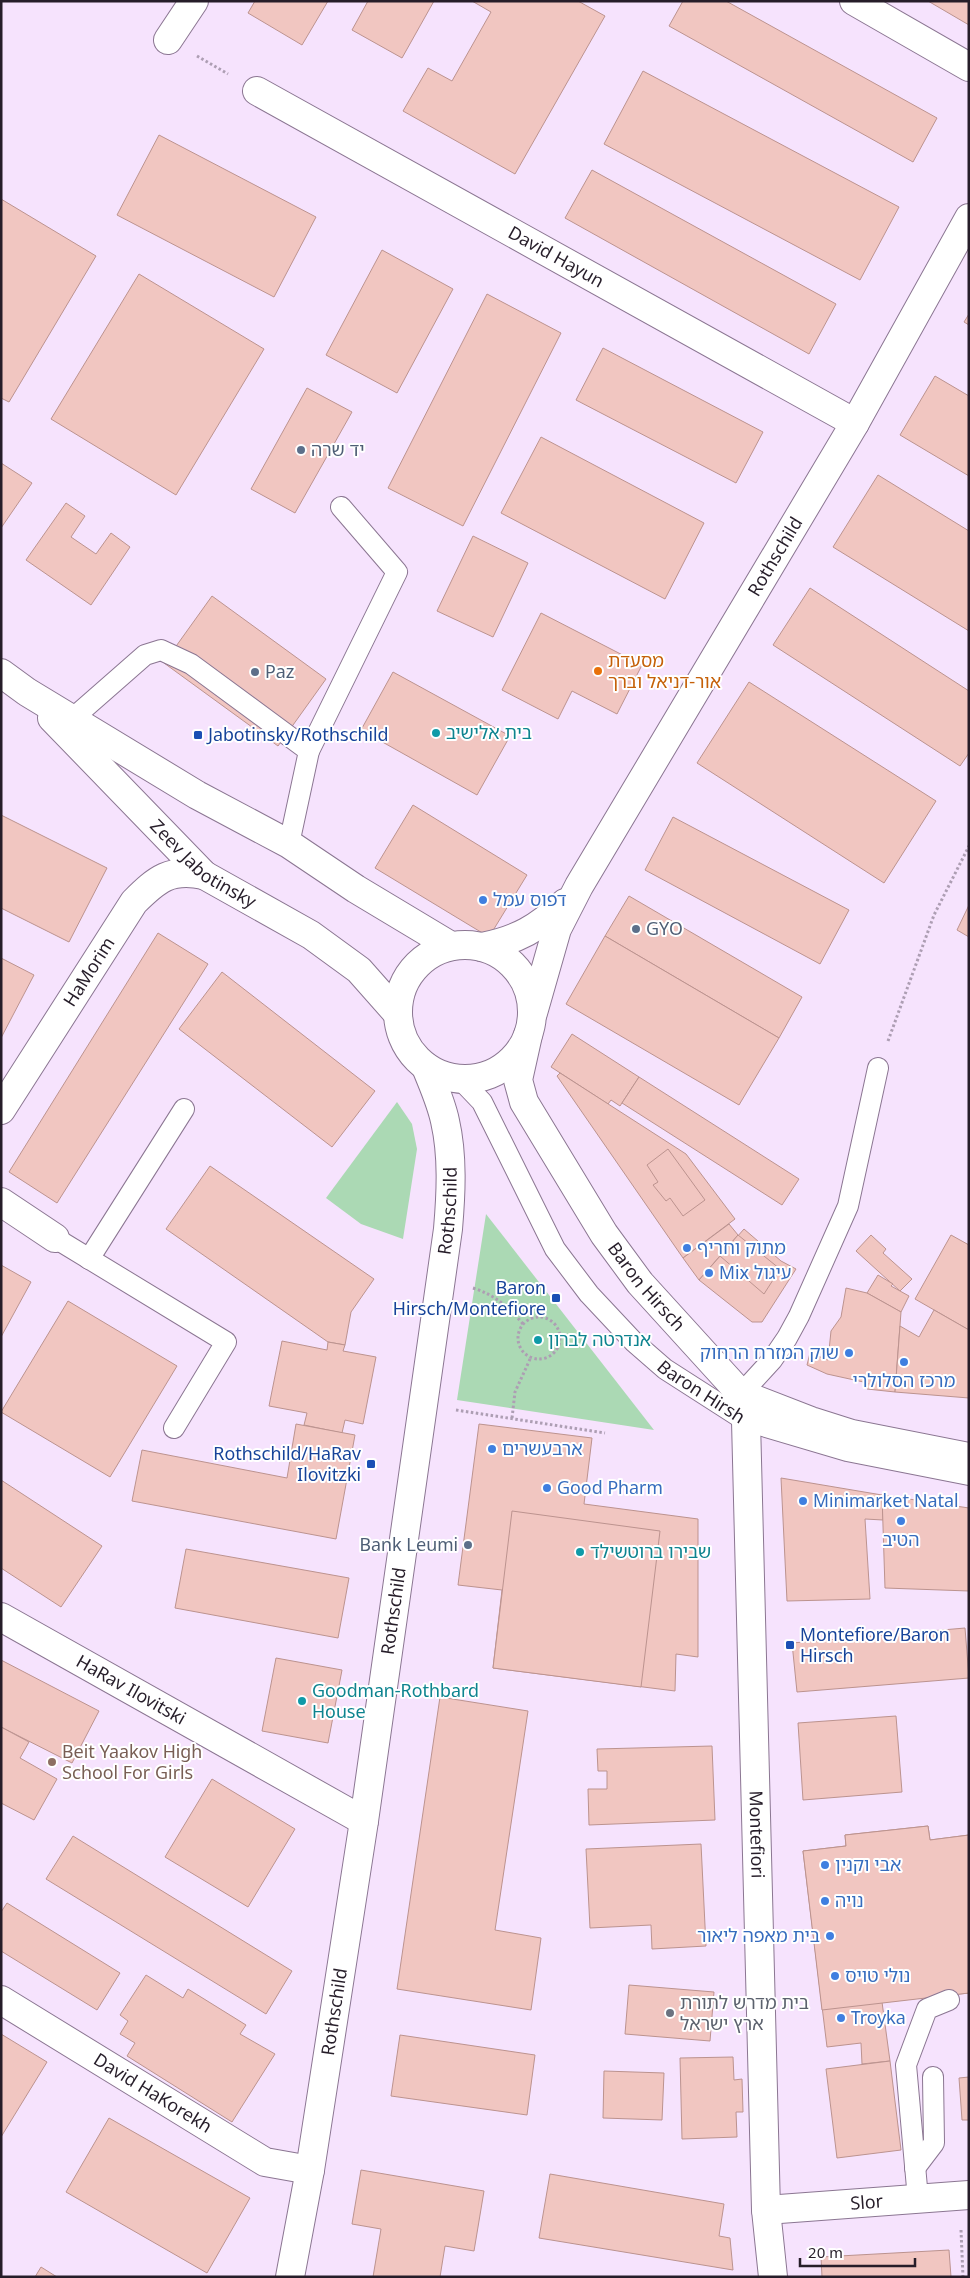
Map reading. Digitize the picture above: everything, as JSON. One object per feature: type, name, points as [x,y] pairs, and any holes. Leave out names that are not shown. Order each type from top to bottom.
[{"type":"street","points":[[168,40],[194,1]]},
{"type":"street","points":[[854,1],[969,66]]},
{"type":"street","name":"David Hayun","points":[[257,91],[855,423]]},
{"type":"street","name":"Rothschild","points":[[531,1024],[557,929],[576,894],[855,423],[969,218]]},
{"type":"street","name":"Zeev Jabotinsky","points":[[1,673],[27,692],[197,795],[288,844],[356,890],[451,946]]},
{"type":"street","name":"Zeev Jabotinsky","points":[[27,692],[204,875],[310,935],[359,970],[397,1013]]},
{"type":"street","name":"HaMorim","points":[[1,1110],[134,902],[152,884],[168,876],[186,871],[204,875]]},
{"type":"street","name":"Rothschild","points":[[482,947],[503,943],[527,933],[543,923],[576,894]]},
{"type":"street","points":[[470,944],[482,947],[489,948],[506,958],[519,971],[529,991],[531,1024],[518,1055],[493,1074],[478,1079],[460,1079],[444,1076],[426,1067],[410,1052],[401,1034],[397,1013],[399,994],[406,977],[418,963],[432,952],[451,946],[470,944]]},
{"type":"street","name":"Baron Hirsch","points":[[531,1024],[518,1080],[524,1102],[604,1234],[635,1276],[691,1341],[741,1394],[802,1418],[852,1434],[969,1457]]},
{"type":"street","name":"Rothschild","points":[[290,2277],[310,2170],[364,1821],[424,1405],[450,1199],[445,1122],[426,1067]]},
{"type":"street","points":[[1,1202],[55,1238]]},
{"type":"street","name":"Montefiori","points":[[741,1394],[746,1421],[766,2210],[773,2277]]},
{"type":"street","name":"HaRav Ilovitski","points":[[1,1617],[364,1821]]},
{"type":"street","name":"David HaKorekh","points":[[1,2000],[265,2162],[310,2170]]},
{"type":"street","name":"Slor","points":[[766,2210],[964,2196]]},
{"type":"lane","points":[[288,844],[309,751],[397,572],[341,507]]},
{"type":"lane","points":[[72,719],[145,655],[161,650],[191,664],[309,751]]},
{"type":"lane","points":[[741,1394],[772,1360],[787,1338],[799,1316],[848,1206],[878,1068]]},
{"type":"lane","name":"Baron Hirsh","points":[[460,1079],[482,1102],[555,1248],[589,1294],[634,1342],[665,1369],[746,1421],[847,1451],[969,1475]]},
{"type":"lane","points":[[89,1258],[184,1109]]},
{"type":"lane","points":[[55,1238],[226,1342],[174,1428]]},
{"type":"lane","points":[[918,2199],[906,2065],[927,2009],[949,2000]]},
{"type":"lane","points":[[915,2168],[934,2143],[933,2077]]},
{"type":"path","points":[[168,40],[257,91]]},
{"type":"path","points":[[878,1068],[934,915],[969,846]]},
{"type":"path","points":[[440,1284],[475,1288],[493,1296],[510,1308],[523,1324]]},
{"type":"path","points":[[542,1317],[554,1324],[560,1336],[556,1350],[551,1355],[538,1359],[525,1354],[518,1343],[517,1336],[523,1324],[528,1320],[542,1317]]},
{"type":"path","points":[[512,1418],[515,1392],[531,1357]]},
{"type":"path","points":[[424,1405],[605,1433]]},
{"type":"path","points":[[963,2277],[964,2196]]},
{"type":"green space","points":[[397,1102],[412,1124],[417,1149],[403,1239],[361,1224],[326,1198]]},
{"type":"green space","points":[[486,1214],[654,1430],[457,1400]]},
{"type":"building","points":[[255,1],[328,1],[302,45],[248,13]]},
{"type":"building","points":[[368,1],[434,1],[402,58],[352,30]]},
{"type":"building","points":[[472,1],[578,1],[605,16],[515,174],[403,111],[428,68],[452,81],[491,12]]},
{"type":"building","points":[[683,1],[726,1],[937,118],[913,162],[669,26]]},
{"type":"building","points":[[928,1],[969,1],[969,25]]},
{"type":"building","points":[[643,71],[899,207],[860,280],[604,144]]},
{"type":"building","points":[[159,135],[316,217],[274,297],[117,215]]},
{"type":"building","points":[[592,170],[836,304],[809,354],[565,218]]},
{"type":"building","points":[[1,199],[96,256],[9,402],[1,398]]},
{"type":"building","points":[[382,250],[453,289],[397,393],[326,355]]},
{"type":"building","points":[[139,274],[264,349],[176,495],[51,419]]},
{"type":"building","points":[[487,294],[561,333],[463,526],[388,488]]},
{"type":"building","points":[[969,314],[969,325],[964,322]]},
{"type":"building","points":[[603,348],[763,432],[736,483],[576,400]]},
{"type":"building","points":[[935,376],[969,396],[969,476],[900,435]]},
{"type":"building","points":[[307,388],[352,412],[295,513],[251,489]]},
{"type":"building","points":[[541,437],[704,523],[665,599],[501,513]]},
{"type":"building","points":[[1,463],[32,483],[1,528]]},
{"type":"building","points":[[878,475],[969,531],[969,631],[833,547]]},
{"type":"building","points":[[66,503],[85,516],[71,537],[96,554],[111,533],[130,547],[91,605],[26,560]]},
{"type":"building","points":[[473,536],[528,563],[493,637],[437,611]]},
{"type":"building","points":[[810,588],[969,691],[969,753],[960,766],[773,645]]},
{"type":"building","points":[[212,596],[326,679],[278,746],[164,663]]},
{"type":"building","points":[[541,613],[642,665],[617,714],[572,691],[558,719],[502,690]]},
{"type":"building","name":"בית אלישיב","points":[[393,672],[510,736],[477,795],[361,730]]},
{"type":"building","points":[[749,682],[936,801],[884,883],[697,763]]},
{"type":"building","points":[[413,805],[527,875],[489,937],[375,868]]},
{"type":"building","points":[[1,815],[107,868],[69,942],[1,908]]},
{"type":"building","points":[[673,817],[849,910],[820,964],[645,870]]},
{"type":"building","points":[[629,896],[802,997],[779,1038],[605,936]]},
{"type":"building","points":[[969,905],[969,937],[957,930]]},
{"type":"building","points":[[158,933],[208,964],[57,1203],[9,1172]]},
{"type":"building","points":[[605,936],[779,1038],[739,1105],[566,1004]]},
{"type":"building","points":[[1,958],[34,975],[1,1038]]},
{"type":"building","points":[[222,972],[375,1091],[332,1147],[179,1029]]},
{"type":"building","points":[[572,1034],[639,1077],[620,1106],[611,1100],[608,1104],[551,1067]]},
{"type":"building","points":[[560,1073],[686,1154],[735,1219],[683,1258],[557,1076]]},
{"type":"building","points":[[639,1077],[799,1179],[782,1205],[622,1103]]},
{"type":"building","points":[[668,1149],[705,1200],[683,1216],[670,1198],[666,1201],[653,1185],[658,1182],[647,1165]]},
{"type":"building","points":[[210,1166],[374,1279],[351,1312],[345,1345],[328,1342],[166,1229]]},
{"type":"building","points":[[729,1224],[738,1235],[699,1280],[683,1258]]},
{"type":"building","points":[[744,1229],[781,1261],[796,1269],[762,1322],[752,1322],[699,1280]]},
{"type":"building","points":[[738,1235],[780,1269],[764,1294],[720,1256]]},
{"type":"building","points":[[871,1235],[886,1249],[883,1253],[912,1279],[900,1291],[856,1251]]},
{"type":"building","points":[[951,1235],[969,1245],[969,1330],[915,1299]]},
{"type":"building","points":[[1,1265],[31,1282],[1,1337]]},
{"type":"building","points":[[878,1275],[893,1284],[891,1286],[909,1296],[901,1312],[867,1293]]},
{"type":"building","points":[[846,1288],[867,1293],[901,1312],[895,1392],[867,1389],[868,1383],[827,1374],[807,1365],[810,1353],[828,1360],[831,1331],[841,1317]]},
{"type":"building","points":[[68,1301],[177,1366],[110,1477],[1,1412]]},
{"type":"building","points":[[934,1310],[969,1330],[969,1398],[895,1392],[900,1326],[919,1337]]},
{"type":"building","points":[[282,1341],[327,1350],[328,1342],[345,1345],[343,1351],[376,1357],[363,1424],[345,1420],[342,1433],[304,1425],[307,1413],[269,1406]]},
{"type":"building","points":[[296,1424],[355,1435],[336,1539],[132,1501],[142,1450],[287,1478]]},
{"type":"building","name":"שבירו ברוטשילד","points":[[479,1424],[592,1438],[584,1504],[698,1519],[698,1657],[676,1654],[675,1691],[493,1668],[502,1590],[458,1585]]},
{"type":"building","points":[[781,1478],[882,1495],[883,1520],[865,1519],[870,1599],[787,1601]]},
{"type":"building","points":[[1,1480],[102,1546],[61,1607],[1,1568]]},
{"type":"building","points":[[882,1495],[969,1508],[969,1591],[885,1588]]},
{"type":"building","points":[[512,1511],[660,1531],[641,1687],[493,1668]]},
{"type":"building","points":[[186,1549],[349,1578],[338,1638],[175,1608]]},
{"type":"building","points":[[965,1628],[969,1678],[797,1692],[792,1643]]},
{"type":"building","name":"Goodman-Rothbard House","points":[[276,1658],[342,1670],[328,1743],[262,1731]]},
{"type":"building","points":[[1,1660],[99,1711],[72,1763],[1,1727]]},
{"type":"building","points":[[440,1697],[528,1711],[495,1930],[541,1938],[531,2010],[397,1989]]},
{"type":"building","points":[[896,1716],[902,1792],[803,1800],[798,1723]]},
{"type":"building","points":[[1,1727],[29,1742],[20,1758],[57,1779],[34,1820],[1,1803]]},
{"type":"building","points":[[712,1746],[715,1820],[589,1825],[588,1789],[607,1789],[607,1771],[598,1771],[597,1749]]},
{"type":"building","points":[[212,1779],[295,1829],[248,1907],[165,1857]]},
{"type":"building","points":[[928,1826],[930,1840],[969,1835],[969,1993],[882,2002],[890,2061],[862,2064],[861,2043],[827,2047],[803,1851],[846,1846],[845,1835]]},
{"type":"building","points":[[928,1826],[930,1840],[969,1835],[969,1993],[822,2010],[803,1851],[846,1846],[845,1835]]},
{"type":"building","points":[[73,1836],[292,1971],[266,2014],[46,1879]]},
{"type":"building","points":[[701,1844],[706,1946],[652,1949],[651,1925],[590,1928],[586,1849]]},
{"type":"building","points":[[7,1903],[120,1973],[97,2010],[1,1951],[1,1912]]},
{"type":"building","points":[[146,1975],[183,1998],[188,1989],[246,2025],[240,2034],[275,2054],[232,2122],[127,2056],[135,2043],[120,2034],[128,2021],[120,2015]]},
{"type":"building","name":"בית מדרש לתורת ארץ ישראל","points":[[629,1985],[714,1992],[710,2041],[625,2034]]},
{"type":"building","points":[[1,2034],[47,2062],[1,2137]]},
{"type":"building","points":[[400,2035],[535,2055],[527,2115],[391,2096]]},
{"type":"building","points":[[733,2057],[734,2080],[742,2079],[743,2112],[736,2112],[737,2137],[682,2139],[680,2058]]},
{"type":"building","points":[[890,2061],[901,2150],[837,2158],[826,2069]]},
{"type":"building","points":[[604,2071],[664,2073],[662,2120],[603,2118]]},
{"type":"building","points":[[969,2077],[969,2120],[962,2120],[959,2078]]},
{"type":"building","points":[[109,2118],[250,2198],[207,2273],[66,2192]]},
{"type":"building","points":[[361,2170],[484,2191],[474,2251],[445,2246],[440,2277],[373,2277],[381,2229],[352,2224]]},
{"type":"building","points":[[550,2174],[724,2204],[719,2236],[730,2238],[733,2270],[539,2238]]},
{"type":"building","points":[[949,2250],[951,2277],[822,2277],[821,2257]]},
{"type":"building","points":[[41,2267],[57,2277],[35,2277]]},
{"type":"place","name":"יד שרה","points":[[301,450]]},
{"type":"place","name":"מסעדת אור-דניאל וברך","points":[[598,671]]},
{"type":"place","name":"Paz","points":[[255,672]]},
{"type":"place","name":"בית אלישיב","points":[[436,733]]},
{"type":"place","name":"Jabotinsky/Rothschild","points":[[198,735]]},
{"type":"place","name":"דפוס עמל","points":[[483,900]]},
{"type":"place","name":"GYO","points":[[636,929]]},
{"type":"place","name":"מתוק וחריף","points":[[687,1248]]},
{"type":"place","name":"Mix עיגול","points":[[709,1273]]},
{"type":"place","name":"Baron Hirsch/Montefiore","points":[[556,1298]]},
{"type":"place","name":"אנדרטה לברון","points":[[538,1340]]},
{"type":"place","name":"שוק המזרח הרחוק","points":[[849,1353]]},
{"type":"place","name":"מרכז הסלולרי","points":[[904,1362]]},
{"type":"place","name":"ארבעשרים","points":[[492,1449]]},
{"type":"place","name":"Rothschild/HaRav Ilovitzki","points":[[371,1464]]},
{"type":"place","name":"Good Pharm","points":[[547,1488]]},
{"type":"place","name":"Minimarket Natal","points":[[803,1501]]},
{"type":"place","name":"הטיב","points":[[901,1521]]},
{"type":"place","name":"Bank Leumi","points":[[468,1545]]},
{"type":"place","name":"שבירו ברוטשילד","points":[[580,1552]]},
{"type":"place","name":"Montefiore/Baron Hirsch","points":[[790,1645]]},
{"type":"place","name":"Goodman-Rothbard House","points":[[302,1701]]},
{"type":"place","name":"Beit Yaakov High School For Girls","points":[[52,1762]]},
{"type":"place","name":"אבי וקנין","points":[[825,1865]]},
{"type":"place","name":"נויה","points":[[825,1901]]},
{"type":"place","name":"בית מאפה ליאור","points":[[830,1936]]},
{"type":"place","name":"נולי טויס","points":[[835,1976]]},
{"type":"place","name":"בית מדרש לתורת ארץ ישראל","points":[[670,2013]]},
{"type":"place","name":"Troyka","points":[[841,2018]]}]
